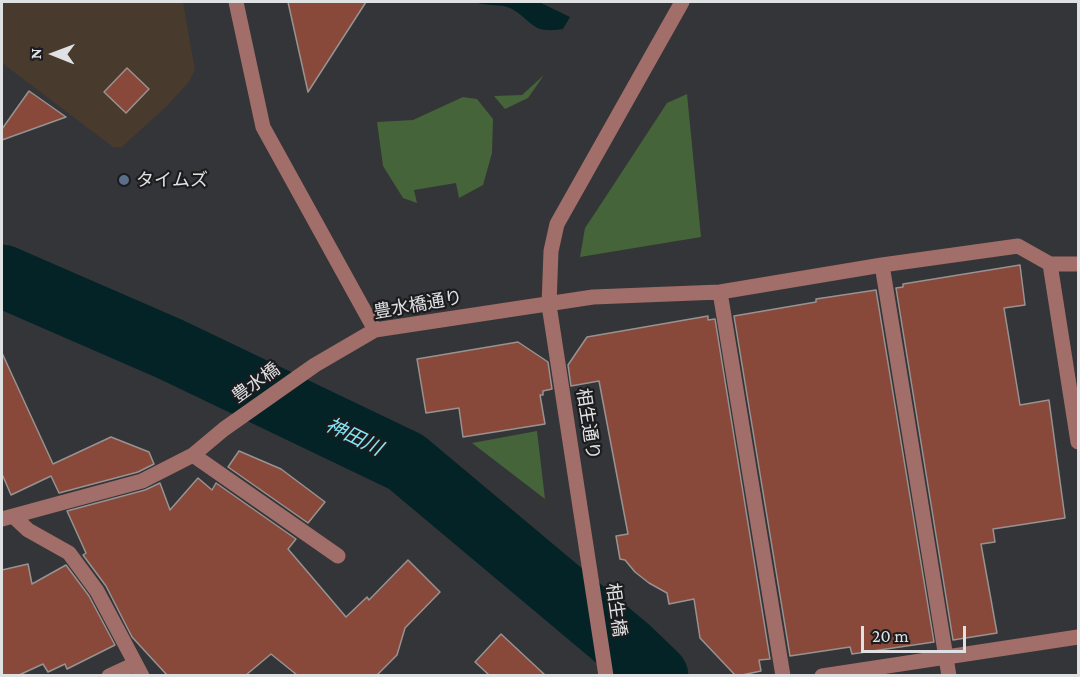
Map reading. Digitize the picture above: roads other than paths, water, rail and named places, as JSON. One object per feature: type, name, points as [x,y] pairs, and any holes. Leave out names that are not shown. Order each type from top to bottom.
[{"type":"street","points":[[236,2],[263,127],[375,330]]},
{"type":"street","name":"相生通り","points":[[588,550],[549,304],[551,251],[557,224],[682,2]]},
{"type":"street","name":"豊水橋通り","points":[[304,373],[375,330],[593,297],[720,292],[882,265],[1018,246],[1050,264]]},
{"type":"street","points":[[1078,264],[1050,264],[1078,442]]},
{"type":"street","points":[[882,265],[949,675]]},
{"type":"street","points":[[720,292],[783,675]]},
{"type":"street","name":"豊水橋","points":[[193,455],[224,429],[304,373]]},
{"type":"street","points":[[7,518],[142,481],[193,455],[338,555]]},
{"type":"street","points":[[7,518],[69,553],[97,591],[139,670],[109,675]]},
{"type":"street","name":"相生橋","points":[[588,550],[606,675]]},
{"type":"street","points":[[822,675],[1078,637]]},
{"type":"water","points":[[475,2],[539,2],[570,17],[563,29],[545,30],[534,26],[508,7]]},
{"type":"waterway","name":"神田川","points":[[2,276],[170,349],[406,462],[629,649],[657,676]]},
{"type":"place","name":"タイムズ","points":[[124,180]]}]
